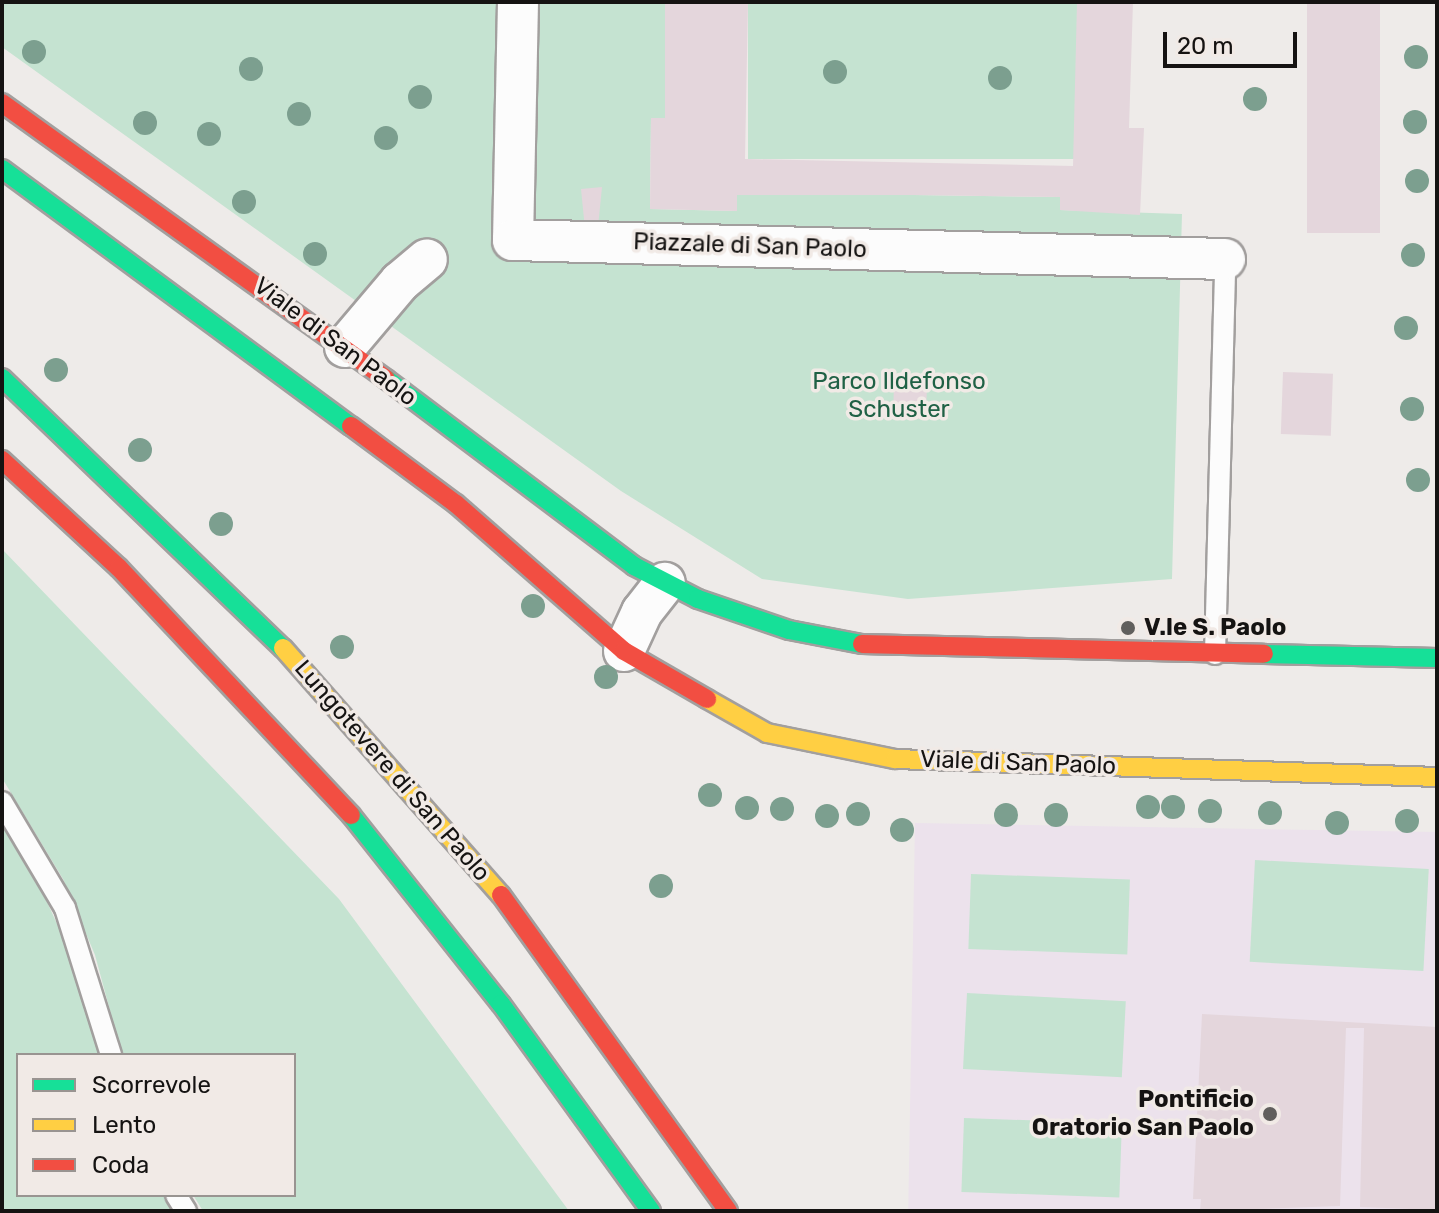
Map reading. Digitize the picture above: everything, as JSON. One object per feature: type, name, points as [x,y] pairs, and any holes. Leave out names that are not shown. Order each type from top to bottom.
[{"type":"street","name":"Piazzale di San Paolo","points":[[518,2],[513,240],[1225,259]]},
{"type":"street","name":"Viale di San Paolo","points":[[2,103],[345,347],[591,537],[665,583],[789,630],[870,646],[1437,658]]},
{"type":"street","name":"Viale di San Paolo","points":[[2,169],[456,504],[624,651],[767,733],[850,754],[1437,777]]},
{"type":"street","points":[[345,347],[400,282],[427,259]]},
{"type":"street","name":"Lungotevere di San Paolo","points":[[2,378],[266,629],[407,783],[528,927],[728,1211]]},
{"type":"street","points":[[2,460],[171,622],[350,814],[492,993],[651,1211]]},
{"type":"street","points":[[624,651],[642,612],[665,583]]},
{"type":"lane","points":[[1215,654],[1225,259]]},
{"type":"lane","points":[[2,802],[65,908],[110,1053]]},
{"type":"shaded area","points":[[915,823],[1437,832],[1430,1211],[908,1211]]},
{"type":"green space","name":"Parco Ildefonso Schuster","points":[[2,2],[665,2],[665,118],[651,118],[650,209],[737,211],[737,195],[914,195],[1060,197],[1060,210],[1182,214],[1172,579],[908,599],[762,579],[621,491],[2,47]]},
{"type":"green space","points":[[748,2],[1077,2],[1077,159],[748,159]]},
{"type":"green space","points":[[2,549],[339,899],[569,1211],[203,1211],[194,1197],[296,1197],[296,1053],[121,1053],[95,955],[63,879],[2,778]]},
{"type":"green space","points":[[2,822],[36,878],[69,950],[102,1053],[16,1053],[16,1197],[166,1197],[174,1211],[5,1211],[2,1206]]},
{"type":"green space","points":[[1255,860],[1429,869],[1423,971],[1250,962]]},
{"type":"green space","points":[[971,874],[1130,880],[1127,955],[968,949]]},
{"type":"green space","points":[[967,993],[1126,1001],[1122,1077],[963,1069]]},
{"type":"green space","points":[[964,1118],[1122,1124],[1119,1197],[961,1192]]},
{"type":"building","points":[[665,2],[748,2],[745,159],[1073,166],[1077,2],[1133,2],[1129,128],[1144,128],[1140,215],[1060,210],[1060,197],[914,195],[737,195],[737,211],[650,209],[651,118],[665,118]]},
{"type":"building","points":[[1307,2],[1380,2],[1380,233],[1307,233]]},
{"type":"building","points":[[602,187],[598,227],[585,229],[581,189]]},
{"type":"building","points":[[1283,372],[1333,374],[1331,436],[1281,434]]},
{"type":"building","points":[[894,385],[927,386],[926,419],[893,418]]},
{"type":"building","name":"Pontificio Oratorio San Paolo","points":[[1202,1014],[1437,1027],[1437,1210],[1360,1207],[1364,1028],[1346,1028],[1340,1206],[1200,1211],[1201,1199],[1193,1199]]},
{"type":"traffic: fast","points":[[2,169],[351,426]]},
{"type":"traffic: fast","points":[[2,378],[283,648]]},
{"type":"traffic: fast","points":[[386,379],[634,566],[698,599],[789,630],[862,644]]},
{"type":"traffic: fast","points":[[1264,654],[1437,658]]},
{"type":"traffic: fast","points":[[351,815],[501,1004],[651,1211]]},
{"type":"traffic: slow","points":[[283,648],[501,895]]},
{"type":"traffic: slow","points":[[707,699],[767,733],[895,759],[1437,777]]},
{"type":"traffic: jam","points":[[2,103],[386,379]]},
{"type":"traffic: jam","points":[[351,426],[456,504],[624,651],[707,699]]},
{"type":"traffic: jam","points":[[2,460],[119,568],[351,815]]},
{"type":"traffic: jam","points":[[862,644],[1264,654]]},
{"type":"traffic: jam","points":[[501,895],[728,1211]]},
{"type":"place","name":"V.le S. Paolo","points":[[1128,628]]},
{"type":"place","name":"Pontificio Oratorio San Paolo","points":[[1270,1114]]}]
